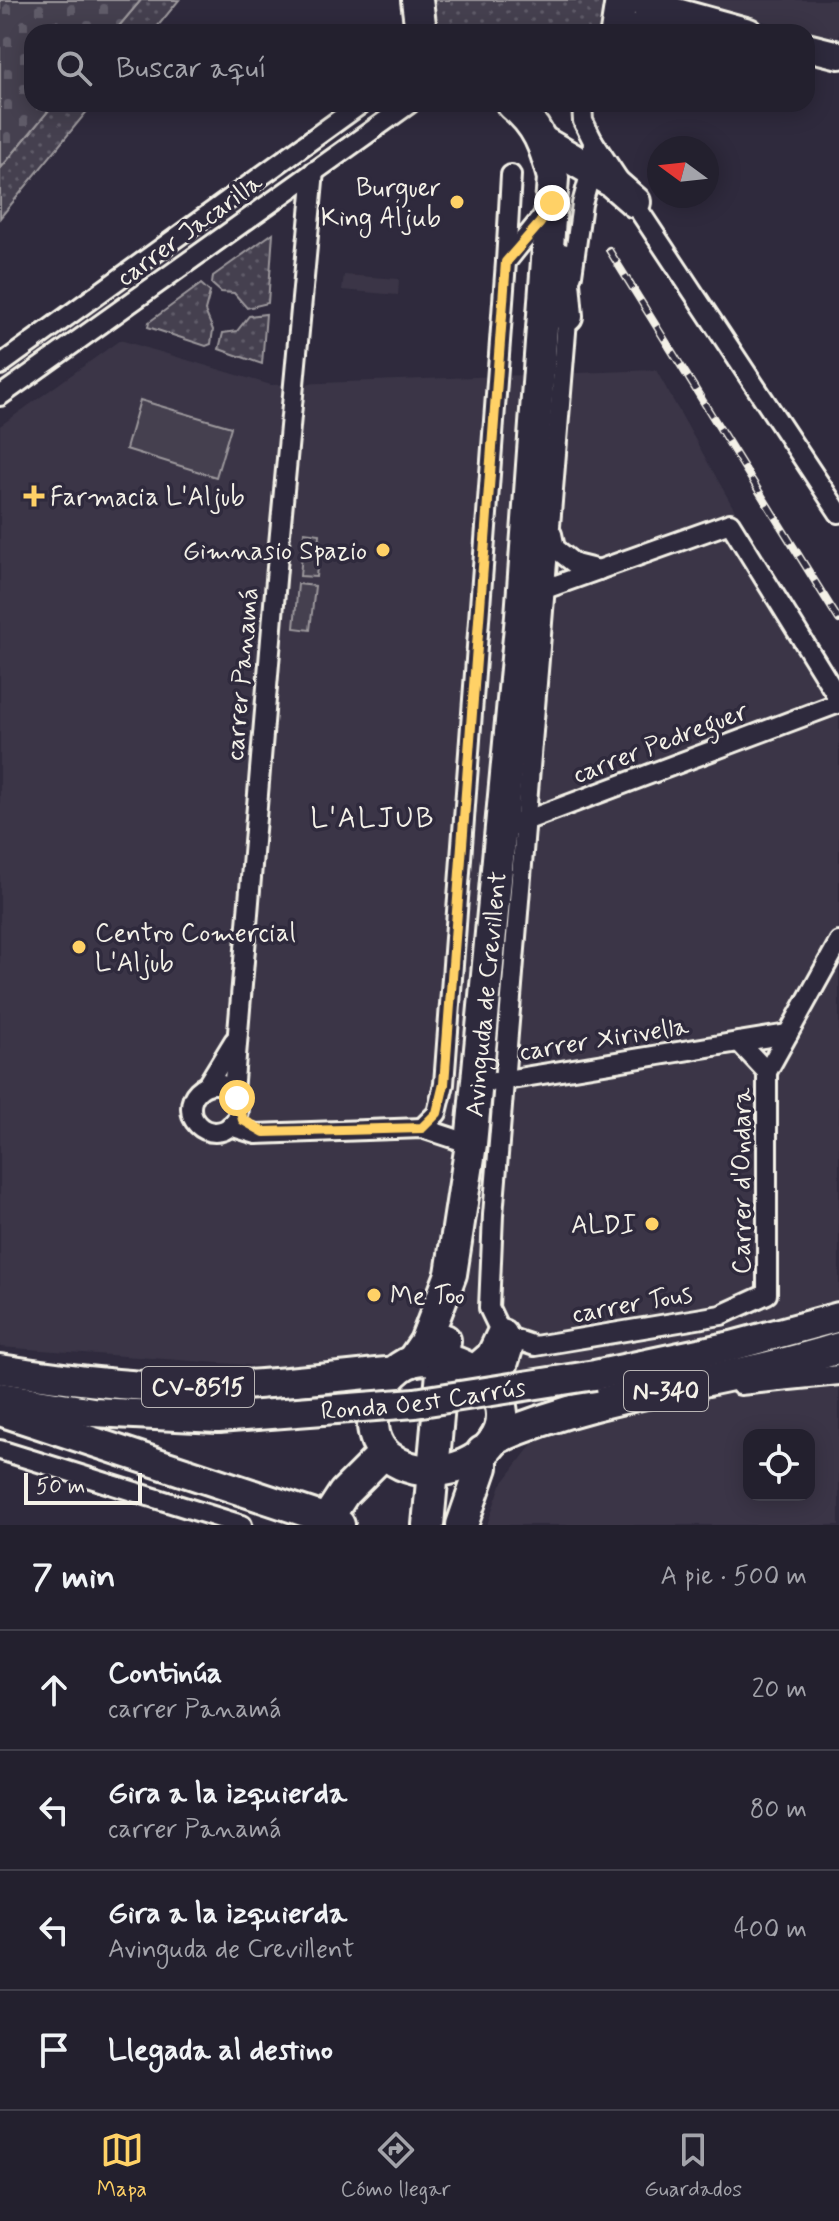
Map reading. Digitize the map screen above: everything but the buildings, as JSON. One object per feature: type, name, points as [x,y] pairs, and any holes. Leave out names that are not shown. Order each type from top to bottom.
[{"type":"highway","points":[[417,0],[420,24]]},
{"type":"highway","points":[[617,24],[621,0]]},
{"type":"highway","name":"Avinguda de Crevillent","points":[[384,1453],[374,1438],[372,1418],[379,1395],[425,1342],[451,1274],[471,1144],[491,1083],[512,825],[536,601],[553,178],[545,143],[535,126],[520,112]]},
{"type":"highway","points":[[545,143],[591,173],[612,182],[635,202]]},
{"type":"highway","points":[[551,211],[563,262],[567,316]]},
{"type":"highway","points":[[428,1525],[451,1274]]},
{"type":"highway","points":[[476,1370],[509,1338]]},
{"type":"highway","name":"Ronda Oest Carrús","points":[[431,1474],[565,1411],[677,1389],[839,1348]]},
{"type":"highway","points":[[404,1366],[443,1359],[476,1370],[498,1397],[502,1414],[462,1525]]},
{"type":"highway","points":[[330,1523],[344,1493],[384,1453],[413,1471],[431,1474]]},
{"type":"main road","points":[[633,0],[720,24]]},
{"type":"main road","points":[[815,49],[839,55]]},
{"type":"main road","points":[[815,67],[839,73]]},
{"type":"main road","name":"Ronda Oest Carrús","points":[[0,1397],[93,1412],[218,1418],[415,1403],[595,1375],[732,1346],[839,1317]]},
{"type":"main road","name":"Ronda Oest Carrús","points":[[0,1369],[119,1384],[182,1387],[249,1385],[404,1366]]},
{"type":"main road","points":[[0,1411],[330,1523]]},
{"type":"street","name":"carrer Jacarilla","points":[[0,365],[350,112]]},
{"type":"street","name":"carrer Jacarilla","points":[[0,396],[398,112]]},
{"type":"street","name":"Avinguda de Crevillent","points":[[536,601],[551,529],[567,316],[582,204],[591,173],[593,141],[583,121],[582,112]]},
{"type":"street","points":[[593,141],[839,513]]},
{"type":"street","points":[[297,150],[314,171]]},
{"type":"street","name":"carrer Panamá","points":[[233,1092],[235,1038],[314,171]]},
{"type":"street","name":"Avinguda de Crevillent","points":[[422,1128],[437,1113],[444,1084],[511,175]]},
{"type":"street","points":[[582,204],[604,197],[635,202]]},
{"type":"street","points":[[506,262],[551,211]]},
{"type":"street","points":[[536,601],[599,570],[730,523],[839,701]]},
{"type":"street","points":[[551,529],[555,548],[575,564],[599,570]]},
{"type":"street","name":"carrer Pedreguer","points":[[512,825],[839,701]]},
{"type":"street","name":"Carrer d'Ondara","points":[[767,1294],[767,1072],[839,942]]},
{"type":"street","name":"carrer Xirivella","points":[[491,1083],[788,1034]]},
{"type":"street","name":"carrer Panamá","points":[[207,1085],[235,1038]]},
{"type":"street","points":[[739,1042],[767,1072]]},
{"type":"street","name":"Avinguda de Crevillent","points":[[491,1083],[493,1215],[489,1308],[509,1338]]},
{"type":"street","points":[[221,1084],[233,1092],[234,1118],[210,1131],[193,1118],[191,1110],[195,1095],[207,1085],[221,1084]]},
{"type":"street","points":[[234,1118],[264,1132],[422,1128],[471,1144]]},
{"type":"street","name":"carrer Tous","points":[[509,1338],[535,1346],[721,1315],[767,1294]]},
{"type":"street","points":[[498,1397],[509,1338]]},
{"type":"street","points":[[677,1389],[839,1375]]},
{"type":"street","points":[[0,1450],[242,1525]]},
{"type":"shaded area","points":[[672,0],[839,0],[839,42],[815,34],[815,24],[773,24]]},
{"type":"shaded area","points":[[344,275],[399,279],[398,295],[342,290]]},
{"type":"shaded area","points":[[120,340],[271,385],[656,370],[839,696],[839,1310],[603,1363],[452,1380],[0,1347],[0,426]]},
{"type":"shaded area","points":[[839,1367],[839,1525],[487,1525],[501,1485],[533,1443],[568,1422]]},
{"type":"green space","points":[[0,0],[141,0],[121,24],[24,24],[24,112],[47,112],[0,169]]},
{"type":"green space","points":[[141,0],[179,0],[160,24],[121,24]]},
{"type":"green space","points":[[431,0],[610,0],[606,24],[435,24]]},
{"type":"green space","points":[[47,112],[86,112],[0,218],[0,169]]},
{"type":"green space","points":[[273,233],[268,303],[247,308],[234,293],[221,292],[212,284],[213,276]]},
{"type":"green space","points":[[201,284],[210,292],[205,311],[213,330],[211,344],[206,346],[148,327],[149,322]]},
{"type":"green space","points":[[266,314],[262,364],[219,349],[223,333],[237,331],[249,316]]},
{"type":"green space","points":[[140,400],[231,427],[216,477],[126,449]]},
{"type":"green space","points":[[304,532],[320,534],[316,577],[300,576]]},
{"type":"green space","points":[[298,584],[315,586],[310,630],[294,628]]},
{"type":"railway","points":[[609,250],[839,620]]},
{"type":"place","name":"Burguer King Aljub","points":[[457,202]]},
{"type":"place","name":"Farmacia L'Aljub","points":[[34,496]]},
{"type":"place","name":"Gimnasio Spazio","points":[[383,550]]},
{"type":"place","name":"Centro Comercial L'Aljub","points":[[79,947]]},
{"type":"place","name":"ALDI","points":[[652,1224]]},
{"type":"place","name":"Me Too","points":[[374,1295]]},
{"type":"district","name":"L'ALJUB","points":[[373,817]]},
{"type":"route","points":[[237,1098],[238,1111],[243,1120],[264,1132],[422,1128],[437,1113],[444,1084],[468,731],[506,262],[540,223],[552,203]]}]
